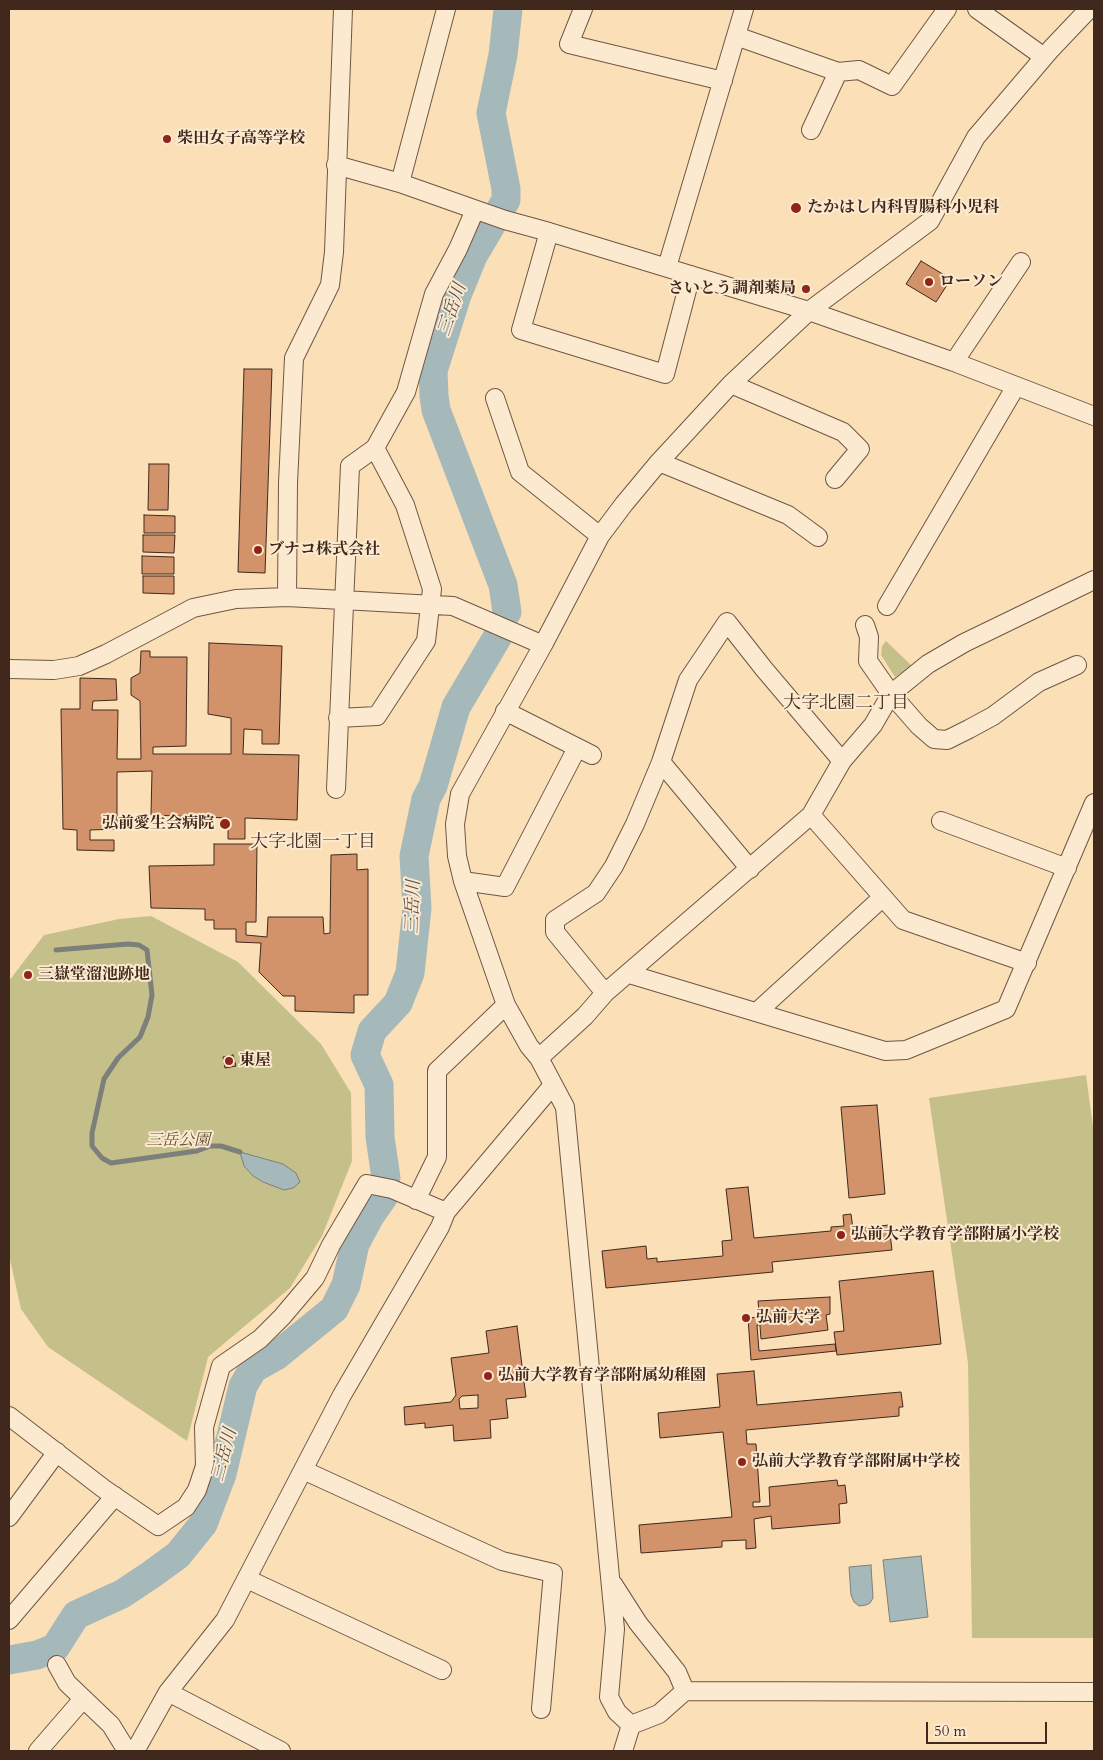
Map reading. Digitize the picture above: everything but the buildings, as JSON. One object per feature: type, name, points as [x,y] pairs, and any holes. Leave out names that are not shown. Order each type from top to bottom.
[{"type":"street","points":[[287,597],[288,483],[294,358],[330,285],[334,252],[343,9]]},
{"type":"street","points":[[400,183],[446,9]]},
{"type":"street","points":[[583,9],[569,44],[723,81]]},
{"type":"street","points":[[667,267],[744,9]]},
{"type":"street","points":[[736,36],[838,72],[859,70],[892,86],[947,9]]},
{"type":"street","points":[[977,9],[1044,57]]},
{"type":"street","points":[[631,1725],[617,1712],[610,1697],[615,1629],[565,1107],[506,1005],[463,881],[457,856],[455,824],[460,794],[600,536],[659,462],[731,384],[809,311],[930,221],[976,138],[1044,57],[1089,9]]},
{"type":"street","points":[[812,130],[838,72]]},
{"type":"street","points":[[336,165],[400,183],[490,215],[809,311],[954,362],[1094,416]]},
{"type":"street","points":[[336,789],[350,466],[374,448],[406,392],[434,294],[458,249],[490,215]]},
{"type":"street","points":[[549,232],[521,330],[665,374],[691,275]]},
{"type":"street","points":[[954,362],[1021,262]]},
{"type":"street","points":[[731,384],[843,432],[860,449],[835,479]]},
{"type":"street","points":[[887,606],[1016,386]]},
{"type":"street","points":[[495,398],[520,472],[600,536]]},
{"type":"street","points":[[338,718],[377,716],[426,641],[432,589],[406,505],[374,448]]},
{"type":"street","points":[[659,462],[788,515],[818,538]]},
{"type":"street","points":[[538,1058],[585,1016],[605,993],[812,815],[842,761],[873,725],[891,694],[928,664],[964,643],[1094,580]]},
{"type":"street","points":[[9,669],[54,670],[79,666],[106,654],[193,608],[236,599],[287,597],[453,606],[542,645]]},
{"type":"street","points":[[605,993],[555,932],[555,920],[596,893],[614,866],[635,824],[661,762],[688,680],[727,622],[842,761]]},
{"type":"street","points":[[865,625],[870,638],[868,661],[891,694],[928,736],[934,739],[947,740],[993,716],[1039,682],[1077,665]]},
{"type":"street","points":[[463,881],[505,887],[584,752],[505,711]]},
{"type":"street","points":[[661,762],[750,868]]},
{"type":"street","points":[[629,974],[886,1051],[906,1050],[1006,1009],[1094,803]]},
{"type":"street","points":[[812,815],[903,920],[1027,963]]},
{"type":"street","points":[[941,821],[1067,868]]},
{"type":"street","points":[[757,1012],[883,897]]},
{"type":"street","points":[[416,1200],[437,1157],[437,1071],[506,1005]]},
{"type":"street","points":[[135,1751],[168,1692],[225,1620],[342,1395],[440,1227],[446,1212],[553,1085]]},
{"type":"street","points":[[9,1416],[158,1526],[186,1507],[197,1490],[205,1466],[204,1427],[221,1366],[260,1339],[282,1317],[315,1278],[331,1245],[368,1184],[392,1189],[446,1212]]},
{"type":"street","points":[[9,1517],[57,1452]]},
{"type":"street","points":[[303,1470],[502,1562],[553,1573],[541,1709]]},
{"type":"street","points":[[9,1620],[115,1496]]},
{"type":"street","points":[[247,1579],[442,1670]]},
{"type":"street","points":[[610,1581],[638,1623],[677,1672],[685,1691]]},
{"type":"street","points":[[57,1664],[67,1683],[110,1725],[127,1751]]},
{"type":"street","points":[[631,1725],[659,1714],[685,1691],[1094,1692]]},
{"type":"street","points":[[168,1692],[280,1751]]},
{"type":"street","points":[[38,1751],[84,1699]]},
{"type":"street","points":[[623,1751],[631,1725]]},
{"type":"green space","points":[[886,641],[912,666],[895,677],[881,655],[882,646]]},
{"type":"green space","name":"三岳公園","points":[[151,916],[238,962],[321,1044],[351,1093],[352,1161],[322,1236],[290,1288],[208,1357],[187,1441],[48,1347],[21,1309],[9,1255],[9,981],[44,935],[119,919]]},
{"type":"green space","points":[[1086,1075],[1094,1134],[1094,1638],[972,1638],[968,1363],[929,1098]]},
{"type":"shaded area","points":[[240,1152],[283,1164],[296,1173],[300,1182],[293,1188],[284,1190],[263,1182],[253,1176],[244,1166]]},
{"type":"shaded area","points":[[921,1556],[928,1617],[890,1622],[883,1560]]},
{"type":"shaded area","points":[[871,1565],[873,1598],[870,1603],[859,1606],[854,1602],[851,1595],[849,1567]]},
{"type":"waterway","name":"三岳川","points":[[507,612],[503,585],[436,410],[433,371],[457,295],[473,256],[506,200],[506,189],[491,113],[503,55],[508,9]]},
{"type":"waterway","name":"三岳川","points":[[386,1178],[380,1137],[379,1085],[365,1055],[372,1031],[398,1003],[410,973],[417,908],[414,856],[426,799],[433,786],[456,707],[498,636]]},
{"type":"waterway","points":[[56,950],[128,944],[139,945],[147,950],[152,995],[148,1017],[140,1037],[118,1058],[104,1079],[92,1133],[92,1146],[102,1158],[111,1163],[197,1151],[210,1146],[221,1146],[240,1152]]},
{"type":"waterway","name":"三岳川","points":[[9,1660],[37,1655],[55,1648],[76,1615],[122,1594],[178,1555],[203,1524],[222,1474],[243,1386],[253,1369],[276,1356],[334,1309],[346,1285],[355,1244],[370,1216],[384,1196]]},
{"type":"place","name":"柴田女子高等学校","points":[[167,139]]},
{"type":"place","name":"たかはし内科胃腸科小児科","points":[[796,208]]},
{"type":"place","name":"ローソン","points":[[929,282]]},
{"type":"place","name":"さいとう調剤薬局","points":[[806,289]]},
{"type":"place","name":"ブナコ株式会社","points":[[258,550]]},
{"type":"place","name":"弘前愛生会病院","points":[[225,824]]},
{"type":"place","name":"三嶽堂溜池跡地","points":[[28,975]]},
{"type":"place","name":"東屋","points":[[229,1061]]},
{"type":"place","name":"弘前大学教育学部附属小学校","points":[[841,1235]]},
{"type":"place","name":"弘前大学","points":[[746,1318]]},
{"type":"place","name":"弘前大学教育学部附属幼稚園","points":[[488,1376]]},
{"type":"place","name":"弘前大学教育学部附属中学校","points":[[742,1462]]},
{"type":"district","name":"大字北園二丁目","points":[[846,704]]},
{"type":"district","name":"大字北園一丁目","points":[[313,843]]}]
